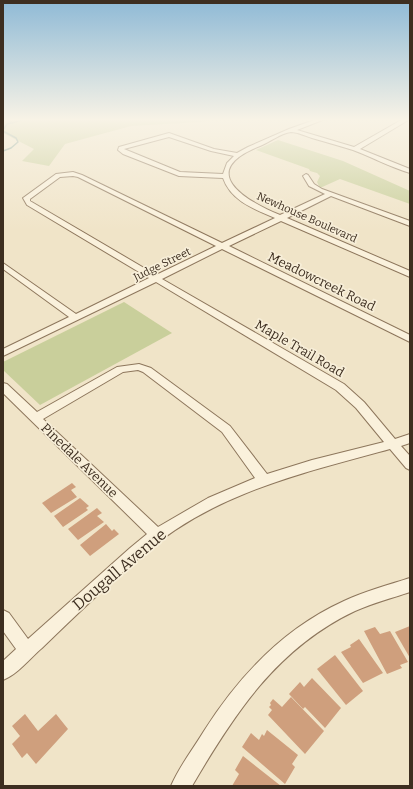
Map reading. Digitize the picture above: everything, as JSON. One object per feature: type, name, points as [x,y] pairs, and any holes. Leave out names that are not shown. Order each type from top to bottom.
[{"type":"street","points":[[134,156],[174,172],[192,176],[226,176],[229,164],[236,156]]},
{"type":"street","points":[[372,156],[410,171]]},
{"type":"street","name":"Meadowcreek Road","points":[[155,279],[29,204],[26,198],[54,177],[77,174],[410,339]]},
{"type":"street","name":"Newhouse Boulevard","points":[[226,176],[230,187],[239,197],[254,207],[410,274]]},
{"type":"street","points":[[306,176],[311,185],[330,194],[410,224]]},
{"type":"street","name":"Judge Street","points":[[3,353],[330,194]]},
{"type":"street","points":[[3,265],[76,318]]},
{"type":"street","name":"Maple Trail Road","points":[[155,279],[340,387],[360,405],[410,466]]},
{"type":"street","points":[[36,418],[122,369],[139,367],[147,370],[226,429],[264,480]]},
{"type":"street","name":"Pinedale Avenue","points":[[3,387],[156,534]]},
{"type":"street","name":"Dougall Avenue","points":[[3,672],[105,578],[156,534],[218,499],[264,480],[410,438]]},
{"type":"street","points":[[180,786],[232,704],[259,671],[280,650],[298,636],[342,610],[410,585]]},
{"type":"street","points":[[3,618],[27,651]]},
{"type":"green space","points":[[27,156],[56,156],[49,166],[22,161]]},
{"type":"green space","points":[[272,156],[327,156],[343,161],[410,191],[410,204],[340,179],[320,188],[317,182],[320,176],[309,169]]},
{"type":"green space","points":[[124,302],[172,333],[40,405],[3,370],[3,362]]},
{"type":"building","points":[[72,483],[76,487],[71,490],[77,497],[51,513],[42,503]]},
{"type":"building","points":[[80,498],[89,506],[86,508],[88,510],[63,527],[54,516]]},
{"type":"building","points":[[97,508],[102,513],[97,516],[104,522],[78,540],[68,529]]},
{"type":"building","points":[[106,524],[112,531],[114,529],[119,534],[90,556],[80,545]]},
{"type":"building","points":[[410,626],[410,658],[395,632]]},
{"type":"building","points":[[375,627],[380,634],[390,631],[408,662],[400,665],[402,668],[387,674],[364,631]]},
{"type":"building","points":[[359,639],[383,673],[363,683],[341,652],[351,647],[350,645]]},
{"type":"building","points":[[335,655],[363,691],[346,705],[317,669]]},
{"type":"building","points":[[312,678],[341,708],[325,728],[305,707],[303,709],[289,694],[300,682],[304,687]]},
{"type":"building","points":[[291,697],[324,731],[305,754],[268,715],[272,710],[269,707],[273,699],[282,707]]},
{"type":"building","points":[[25,714],[38,731],[56,714],[68,729],[36,764],[27,753],[22,758],[12,744],[20,736],[12,726]]},
{"type":"building","points":[[267,730],[298,755],[292,764],[295,767],[285,784],[242,747],[251,733],[259,740],[262,734],[264,736]]},
{"type":"building","points":[[243,756],[281,786],[232,786],[239,774],[235,770]]}]
